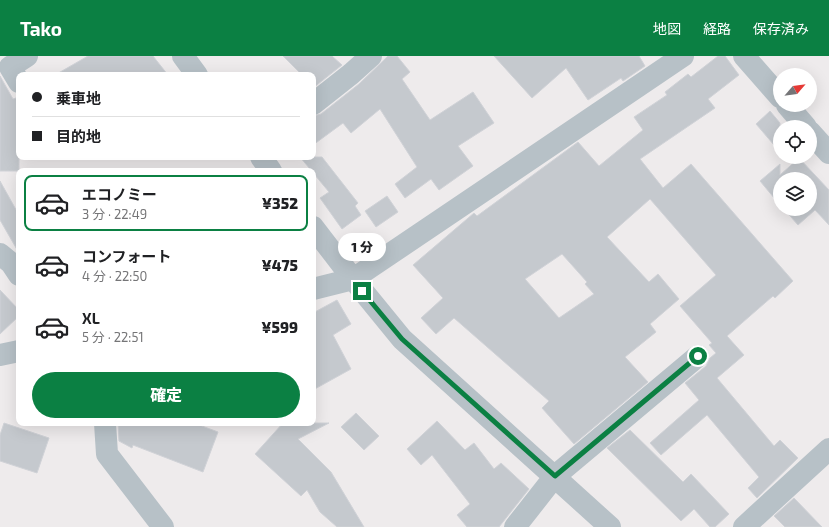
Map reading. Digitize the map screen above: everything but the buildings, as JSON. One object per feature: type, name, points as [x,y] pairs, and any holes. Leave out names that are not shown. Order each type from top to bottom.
[{"type":"street","points":[[16,77],[10,67],[27,56]]},
{"type":"street","points":[[182,56],[195,72]]},
{"type":"street","points":[[316,102],[352,74],[371,56]]},
{"type":"street","points":[[316,288],[353,279],[683,56]]},
{"type":"street","points":[[744,56],[773,89]]},
{"type":"street","points":[[793,112],[800,120]]},
{"type":"street","points":[[817,140],[829,153]]},
{"type":"street","points":[[316,231],[402,339],[610,527]]},
{"type":"street","points":[[0,254],[11,263],[16,270]]},
{"type":"street","points":[[0,355],[16,352]]},
{"type":"street","points":[[515,527],[555,476],[698,356]]},
{"type":"street","points":[[105,426],[107,454],[163,527]]},
{"type":"street","points":[[744,527],[829,449]]},
{"type":"route","points":[[362,291],[402,339],[555,476],[698,356]]}]
